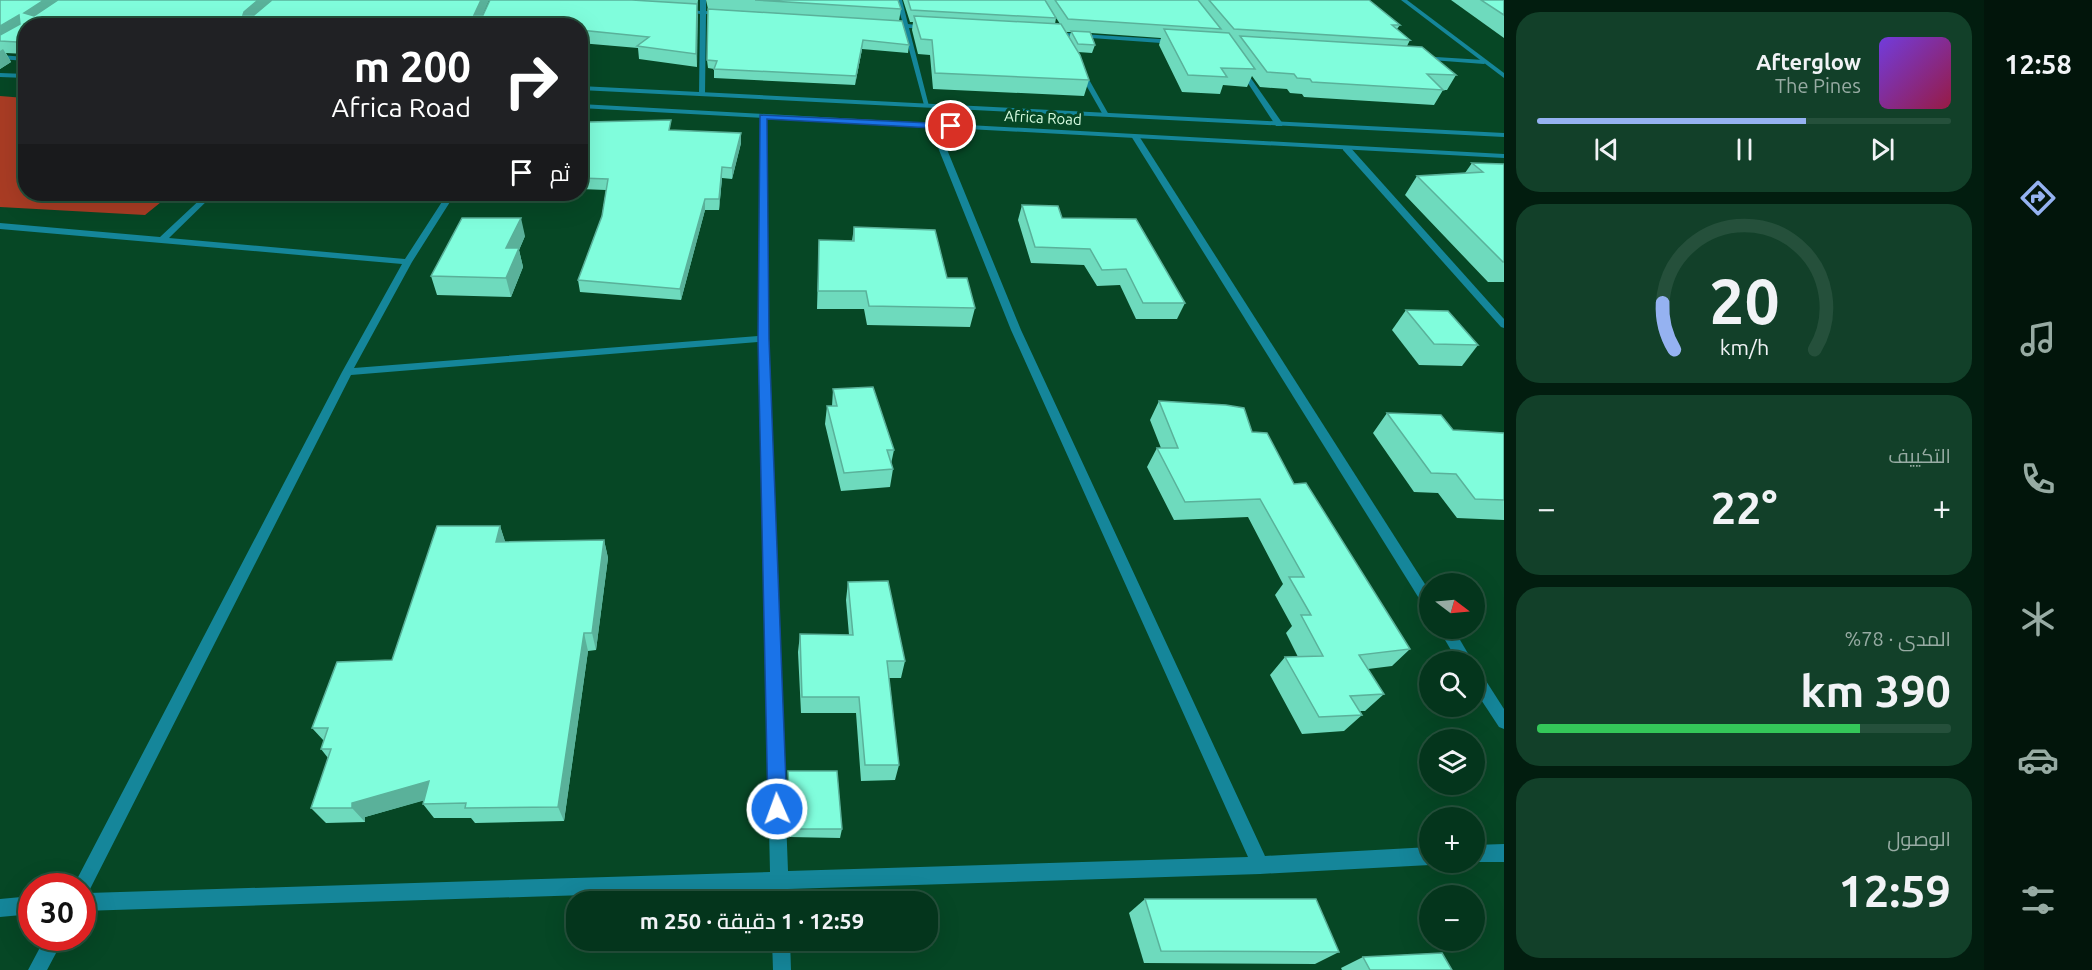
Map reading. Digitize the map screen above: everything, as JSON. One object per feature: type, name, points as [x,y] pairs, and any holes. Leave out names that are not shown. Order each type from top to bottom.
[{"type":"street","points":[[702,94],[703,0]]},
{"type":"street","points":[[900,0],[927,105]]},
{"type":"street","points":[[1404,0],[1504,76]]},
{"type":"street","points":[[680,11],[736,15]]},
{"type":"street","points":[[884,24],[942,28]]},
{"type":"street","points":[[1055,26],[1065,44]]},
{"type":"street","points":[[1047,33],[1179,42]]},
{"type":"street","points":[[0,57],[18,58]]},
{"type":"street","points":[[1414,57],[1484,62]]},
{"type":"street","points":[[1077,64],[1106,115]]},
{"type":"street","points":[[1239,65],[1279,124]]},
{"type":"street","points":[[0,75],[18,76]]},
{"type":"street","name":"Africa Road","points":[[588,88],[1504,135]]},
{"type":"street","name":"Africa Road","points":[[588,106],[1504,156]]},
{"type":"street","points":[[763,116],[763,339],[780,891]]},
{"type":"street","points":[[933,125],[1016,330],[1260,865]]},
{"type":"street","points":[[1135,136],[1419,587]]},
{"type":"street","points":[[1346,148],[1504,325]]},
{"type":"street","points":[[162,240],[203,201]]},
{"type":"street","points":[[89,873],[347,372],[408,262],[447,201]]},
{"type":"street","points":[[0,226],[408,262]]},
{"type":"street","points":[[347,372],[763,339]]},
{"type":"street","points":[[1485,692],[1504,722]]},
{"type":"street","points":[[1485,854],[1504,853]]},
{"type":"street","points":[[96,902],[1260,865],[1419,857]]},
{"type":"street","points":[[0,908],[18,906]]},
{"type":"street","points":[[37,970],[48,951]]},
{"type":"street","points":[[781,951],[782,970]]},
{"type":"shaded area","points":[[0,96],[18,97],[18,201],[162,201],[145,215],[0,207]]},
{"type":"building","points":[[0,0],[44,0],[24,13],[34,16],[58,0],[258,0],[243,15],[254,15],[272,0],[481,0],[474,15],[483,15],[490,0],[632,0],[697,4],[696,54],[637,46],[649,37],[588,31],[588,18],[19,18],[19,15],[0,26]]},
{"type":"building","points":[[755,0],[898,0],[901,9]]},
{"type":"building","points":[[908,0],[1045,0],[1056,18],[911,10]]},
{"type":"building","points":[[1055,0],[1198,0],[1221,29],[1068,19]]},
{"type":"building","points":[[1209,0],[1369,0],[1400,25],[1392,25],[1410,40],[1234,29]]},
{"type":"building","points":[[1481,0],[1504,0],[1504,15]]},
{"type":"building","points":[[708,9],[902,21],[909,45],[863,40],[856,76],[714,69],[717,61],[707,60]]},
{"type":"building","points":[[914,16],[1061,24],[1080,55],[1089,80],[935,73],[932,40],[921,39]]},
{"type":"building","points":[[18,25],[17,42],[0,41],[0,35]]},
{"type":"building","points":[[1164,29],[1229,33],[1255,69],[1221,68],[1227,77],[1188,75]]},
{"type":"building","points":[[1071,31],[1090,32],[1095,45],[1078,44]]},
{"type":"building","points":[[1240,36],[1422,47],[1456,75],[1427,74],[1443,90],[1312,82],[1310,79],[1297,78],[1294,74],[1267,72]]},
{"type":"building","points":[[671,120],[669,130],[741,133],[732,168],[722,167],[719,199],[705,199],[680,289],[578,280],[602,216],[608,179],[588,178],[589,122]]},
{"type":"building","points":[[1472,163],[1504,164],[1504,262],[1417,176],[1483,172]]},
{"type":"building","points":[[1022,205],[1058,206],[1062,218],[1136,219],[1185,303],[1143,303],[1126,269],[1102,270],[1090,249],[1035,247]]},
{"type":"building","points":[[462,218],[521,218],[506,248],[519,248],[506,278],[431,276]]},
{"type":"building","points":[[854,227],[935,230],[947,278],[967,278],[975,308],[869,306],[866,291],[818,291],[819,240],[854,241]]},
{"type":"building","points":[[1406,310],[1448,311],[1478,345],[1434,344]]},
{"type":"building","points":[[873,387],[894,450],[887,450],[893,469],[844,473],[827,406],[837,406],[833,389]]},
{"type":"building","points":[[1159,401],[1244,408],[1252,432],[1267,433],[1294,484],[1306,483],[1410,649],[1359,655],[1384,694],[1350,696],[1362,715],[1319,717],[1285,657],[1323,656],[1301,615],[1311,615],[1289,577],[1304,577],[1260,499],[1185,502],[1157,448],[1178,448]]},
{"type":"building","points":[[1387,413],[1441,415],[1453,430],[1504,433],[1504,500],[1475,499],[1456,474],[1431,473]]},
{"type":"building","points":[[437,526],[500,526],[496,542],[604,540],[592,633],[584,633],[558,807],[465,808],[466,803],[423,804],[429,781],[352,803],[352,808],[311,808],[331,749],[321,749],[328,728],[312,728],[337,662],[392,660]]},
{"type":"building","points":[[888,581],[905,661],[887,661],[899,765],[865,765],[859,697],[802,697],[800,634],[853,635],[848,582]]},
{"type":"building","points":[[788,771],[837,771],[842,829],[791,829]]},
{"type":"building","points":[[1145,899],[1316,899],[1339,952],[1161,951]]},
{"type":"building","points":[[1442,953],[1452,970],[1370,970],[1363,957]]},
{"type":"route","points":[[777,809],[763,339],[763,116],[951,126]]}]
